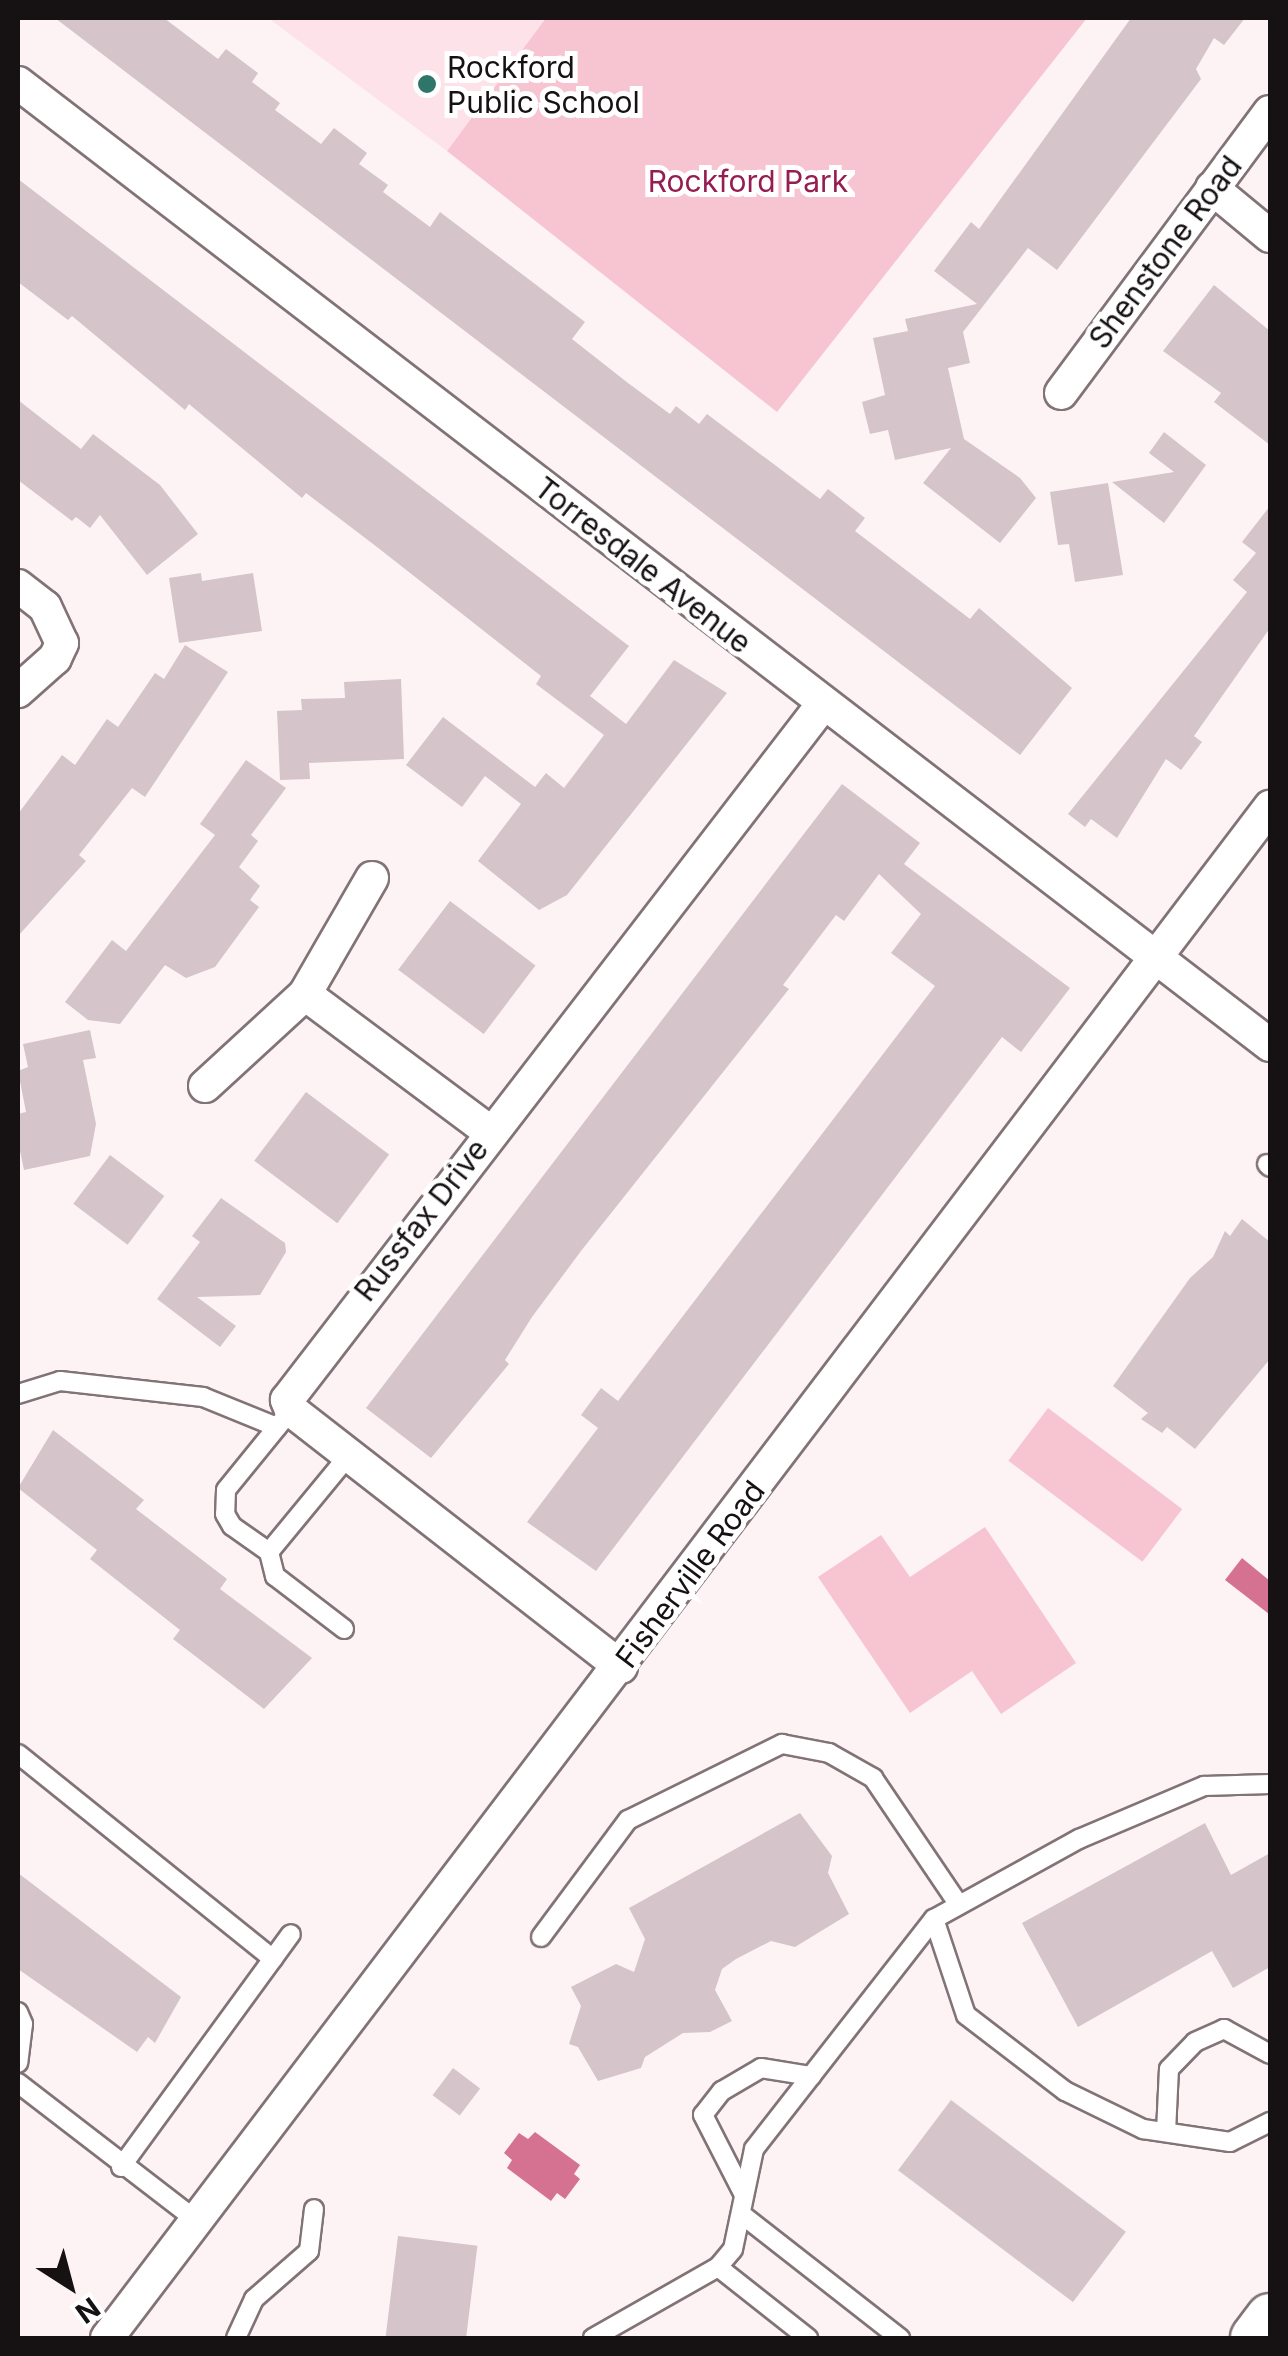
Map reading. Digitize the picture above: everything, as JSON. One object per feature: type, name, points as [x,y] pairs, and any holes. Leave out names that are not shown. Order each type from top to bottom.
[{"type":"main road","points":[[1255,2338],[1270,2318]]},
{"type":"street","name":"Torresdale Avenue","points":[[18,83],[1270,1045]]},
{"type":"street","name":"Shenstone Road","points":[[1060,393],[1270,112]]},
{"type":"street","points":[[1212,188],[1270,236]]},
{"type":"street","points":[[18,586],[58,624],[62,643],[55,658],[18,692]]},
{"type":"street","name":"Russfax Drive","points":[[284,1418],[292,1388],[823,704]]},
{"type":"street","name":"Fisherville Road","points":[[107,2338],[621,1667],[1270,808]]},
{"type":"street","points":[[205,1086],[305,994],[372,878]]},
{"type":"street","points":[[305,994],[490,1132]]},
{"type":"street","points":[[284,1418],[349,1455],[621,1667]]},
{"type":"lane","points":[[18,1394],[60,1381],[202,1397],[284,1418],[223,1502],[232,1526],[269,1552],[274,1576],[344,1629]]},
{"type":"lane","points":[[269,1552],[349,1455]]},
{"type":"lane","points":[[541,1937],[628,1820],[782,1744],[829,1753],[873,1778],[959,1906]]},
{"type":"lane","points":[[18,1754],[273,1959]]},
{"type":"lane","points":[[593,2338],[718,2266],[733,2249],[745,2216],[744,2195],[754,2149],[934,1919],[1078,1839],[1204,1786],[1270,1784]]},
{"type":"lane","points":[[934,1919],[966,2015],[1065,2091],[1143,2128],[1230,2142],[1270,2122]]},
{"type":"lane","points":[[121,2166],[291,1934]]},
{"type":"lane","points":[[18,2012],[23,2024],[18,2063]]},
{"type":"lane","points":[[1166,2132],[1169,2069],[1196,2042],[1224,2029],[1270,2054]]},
{"type":"lane","points":[[744,2195],[703,2114],[722,2091],[761,2068],[812,2076]]},
{"type":"lane","points":[[18,2082],[196,2221]]},
{"type":"lane","points":[[236,2338],[254,2300],[309,2251],[314,2209]]},
{"type":"lane","points":[[745,2216],[900,2338]]},
{"type":"lane","points":[[718,2266],[808,2338]]},
{"type":"shaded area","name":"Rockford Public School","points":[[268,18],[546,18],[447,151]]},
{"type":"shaded area","points":[[1242,1558],[1270,1581],[1269,1614],[1225,1580]]},
{"type":"shaded area","points":[[535,2132],[580,2165],[574,2174],[580,2179],[565,2199],[557,2193],[551,2201],[507,2168],[512,2160],[504,2153],[519,2133],[528,2139]]},
{"type":"green space","name":"Rockford Park","points":[[546,18],[1087,18],[777,412],[447,151]]},
{"type":"green space","points":[[1048,1408],[1182,1509],[1142,1562],[1008,1461]]},
{"type":"green space","points":[[985,1527],[1076,1663],[1001,1714],[972,1671],[910,1713],[818,1577],[881,1535],[910,1577]]},
{"type":"building","points":[[55,18],[164,18],[218,59],[226,49],[258,73],[252,82],[280,103],[275,110],[321,144],[334,128],[367,153],[359,164],[388,185],[383,192],[430,227],[440,212],[585,322],[572,339],[628,383],[670,414],[676,406],[699,424],[707,414],[820,499],[828,489],[865,518],[855,531],[970,619],[979,608],[1072,688],[1020,755]]},
{"type":"building","points":[[1131,18],[1245,18],[1224,45],[1214,38],[1196,69],[1201,79],[1057,270],[1028,248],[963,332],[970,363],[948,368],[964,439],[1020,478],[1036,498],[1000,543],[923,483],[951,448],[895,460],[888,430],[870,434],[862,402],[885,395],[873,338],[908,331],[905,319],[977,304],[934,271],[971,222],[979,229]]},
{"type":"building","points":[[18,179],[629,646],[590,696],[626,724],[674,660],[727,693],[567,895],[539,910],[478,861],[521,804],[485,776],[462,807],[406,765],[443,717],[535,787],[546,773],[564,788],[604,735],[536,684],[541,676],[377,547],[306,493],[302,498],[189,404],[185,410],[72,316],[68,320],[18,282]]},
{"type":"building","points":[[1214,285],[1270,331],[1270,445],[1214,402],[1221,393],[1163,351]]},
{"type":"building","points":[[18,400],[81,449],[93,434],[160,485],[198,534],[147,575],[100,515],[90,528],[76,517],[72,521],[18,480]]},
{"type":"building","points":[[1164,432],[1206,465],[1164,523],[1112,482],[1174,472],[1149,453]]},
{"type":"building","points":[[1108,483],[1123,575],[1075,582],[1069,544],[1058,545],[1050,492]]},
{"type":"building","points":[[1270,506],[1270,628],[1194,736],[1202,742],[1181,770],[1166,759],[1117,838],[1091,819],[1085,827],[1068,814],[1247,592],[1233,580],[1256,553],[1242,542]]},
{"type":"building","points":[[201,573],[202,581],[253,573],[262,631],[179,643],[169,578]]},
{"type":"building","points":[[185,645],[228,672],[145,797],[132,788],[79,855],[86,861],[18,936],[18,814],[62,755],[75,765],[107,719],[118,727],[155,673],[164,679]]},
{"type":"building","points":[[401,679],[404,759],[309,763],[310,779],[280,780],[277,711],[302,710],[301,699],[345,698],[344,682]]},
{"type":"building","points":[[246,760],[286,788],[251,835],[258,841],[239,867],[260,886],[250,900],[259,907],[215,967],[186,978],[165,965],[120,1024],[88,1020],[65,1002],[112,940],[126,951],[215,835],[200,824]]},
{"type":"building","points":[[842,784],[920,843],[904,864],[1070,988],[1021,1052],[1002,1037],[596,1571],[527,1522],[598,1428],[581,1415],[601,1388],[618,1401],[935,986],[891,953],[921,914],[879,874],[844,921],[836,915],[783,985],[789,989],[581,1251],[532,1317],[505,1360],[509,1364],[431,1458],[366,1408]]},
{"type":"building","points":[[450,901],[535,965],[484,1034],[398,970]]},
{"type":"building","points":[[90,1030],[96,1058],[83,1060],[96,1124],[90,1156],[24,1170],[18,1141],[18,1114],[26,1112],[18,1071],[28,1067],[23,1044]]},
{"type":"building","points":[[306,1092],[389,1155],[337,1223],[254,1161]]},
{"type":"building","points":[[110,1155],[164,1196],[128,1245],[73,1204]]},
{"type":"building","points":[[221,1198],[285,1243],[286,1252],[260,1295],[197,1297],[236,1326],[220,1347],[157,1299],[200,1242],[192,1236]]},
{"type":"building","points":[[1242,1219],[1270,1242],[1270,1359],[1195,1449],[1167,1427],[1162,1433],[1141,1419],[1148,1413],[1113,1386],[1190,1278],[1213,1257],[1225,1231],[1230,1236]]},
{"type":"building","points":[[53,1430],[144,1500],[136,1509],[227,1579],[220,1589],[312,1658],[264,1709],[173,1639],[180,1630],[90,1559],[97,1550],[18,1488]]},
{"type":"building","points":[[800,1813],[832,1856],[828,1873],[849,1914],[795,1947],[771,1941],[736,1959],[722,1969],[715,1990],[732,2021],[710,2032],[683,2033],[645,2057],[641,2068],[598,2081],[578,2047],[569,2044],[581,2006],[571,1987],[616,1964],[634,1972],[645,1939],[629,1908]]},
{"type":"building","points":[[1205,1823],[1231,1875],[1270,1853],[1270,1967],[1233,1988],[1212,1951],[1078,2027],[1022,1923]]},
{"type":"building","points":[[18,1873],[181,1997],[155,2043],[148,2037],[137,2052],[18,1969]]},
{"type":"building","points":[[453,2068],[480,2088],[460,2116],[433,2095]]},
{"type":"building","points":[[951,2100],[1126,2232],[1073,2302],[898,2170]]},
{"type":"building","points":[[398,2236],[477,2246],[466,2338],[385,2338]]},
{"type":"place","name":"Rockford Public School","points":[[427,84]]}]
